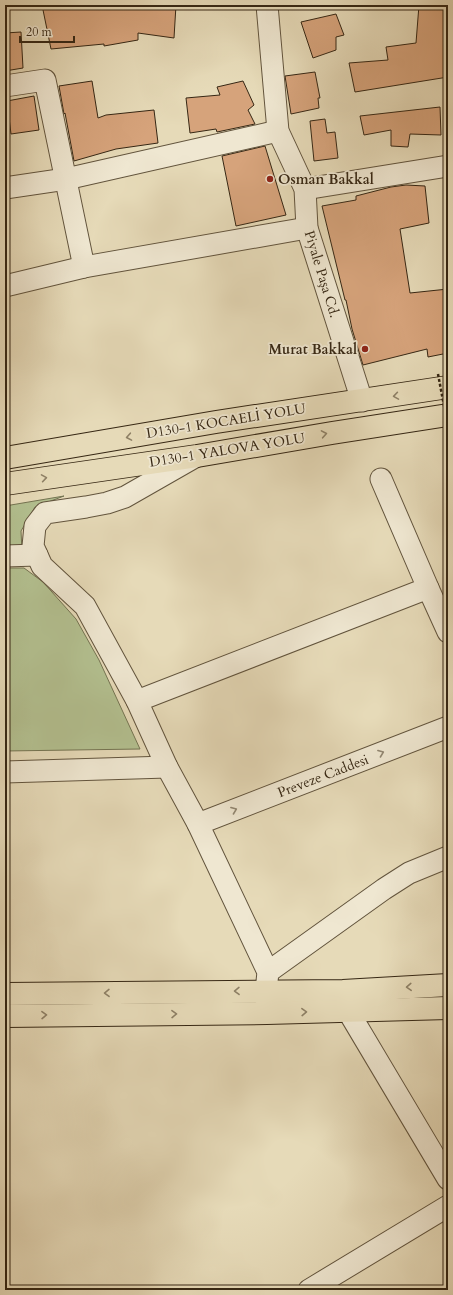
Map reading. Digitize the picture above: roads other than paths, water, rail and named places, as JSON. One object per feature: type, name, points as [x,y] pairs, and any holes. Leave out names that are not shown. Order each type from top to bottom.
[{"type":"main road","name":"D130-1 KOCAELİ YOLU","points":[[5,458],[216,422],[362,401],[434,382]]},
{"type":"main road","name":"D130-1 YALOVA YOLU","points":[[5,484],[197,456],[448,415]]},
{"type":"main road","points":[[5,994],[267,981],[345,1001],[448,1008]]},
{"type":"main road","points":[[5,1016],[268,1013],[448,985]]},
{"type":"street","name":"Piyale Paşa Cd.","points":[[265,6],[278,130],[305,189],[307,228],[362,401]]},
{"type":"street","points":[[5,86],[45,80],[84,267]]},
{"type":"street","points":[[5,188],[66,179],[278,130]]},
{"type":"street","points":[[305,189],[448,166]]},
{"type":"street","points":[[5,286],[84,267],[307,228]]},
{"type":"street","points":[[197,456],[125,497],[86,507],[45,513],[35,526],[33,546],[42,566],[85,606],[137,701],[167,767],[198,824],[267,981],[268,1013]]},
{"type":"street","points":[[381,478],[448,632]]},
{"type":"street","points":[[5,556],[37,555]]},
{"type":"street","points":[[137,701],[428,588]]},
{"type":"street","name":"Preveze Caddesi","points":[[198,824],[448,727]]},
{"type":"street","points":[[5,772],[167,767]]},
{"type":"street","points":[[267,981],[384,889],[409,873],[448,857]]},
{"type":"street","points":[[345,1001],[448,1179]]},
{"type":"street","points":[[309,1290],[448,1206]]},
{"type":"place","name":"Osman Bakkal","points":[[270,179]]},
{"type":"place","name":"Murat Bakkal","points":[[365,349]]}]
